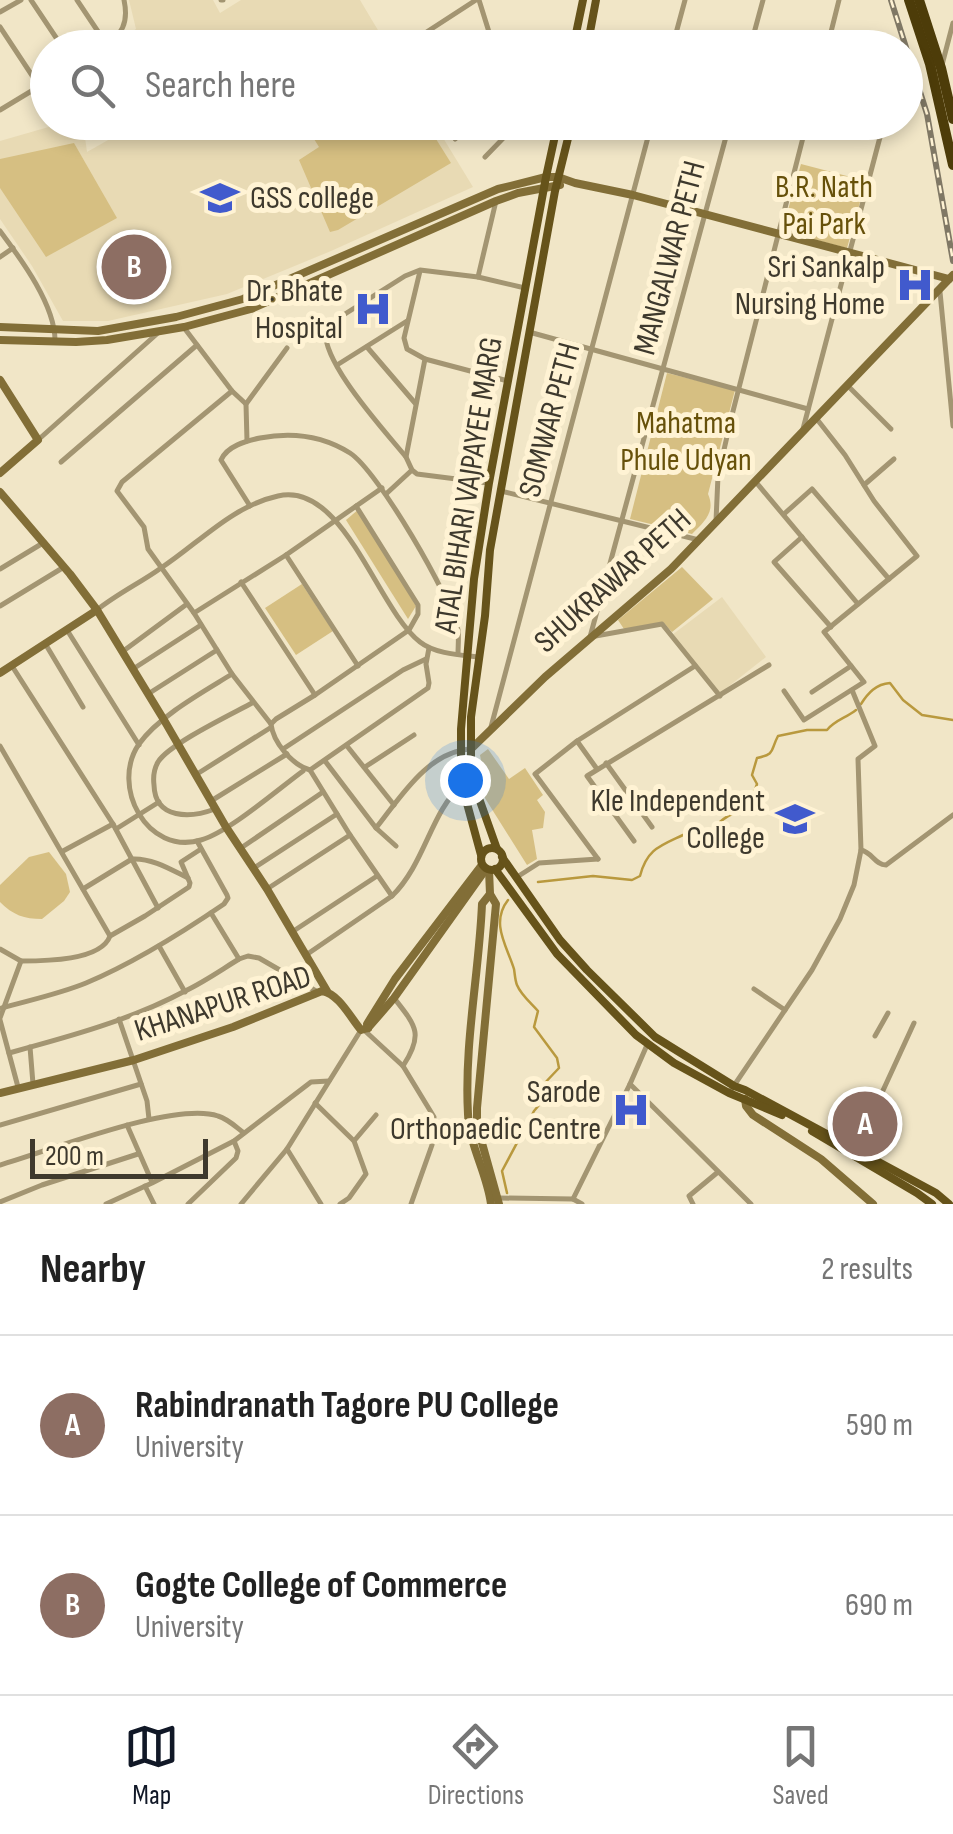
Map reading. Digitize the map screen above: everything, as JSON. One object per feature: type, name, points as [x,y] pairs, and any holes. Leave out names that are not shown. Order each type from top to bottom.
[{"type":"highway","points":[[909,0],[919,30]]},
{"type":"highway","points":[[920,0],[953,119]]},
{"type":"highway","points":[[923,43],[953,164]]},
{"type":"main road","points":[[577,30],[583,0]]},
{"type":"main road","points":[[590,30],[596,0]]},
{"type":"main road","name":"ATAL BIHARI VAJPAYEE MARG","points":[[554,140],[488,483],[474,579],[461,729],[475,787],[500,853],[560,940],[655,1036],[732,1090]]},
{"type":"main road","name":"ATAL BIHARI VAJPAYEE MARG","points":[[487,866],[462,785],[490,550],[567,140]]},
{"type":"main road","points":[[0,328],[98,331],[176,317],[244,299],[498,188],[557,181],[633,195],[951,277]]},
{"type":"main road","points":[[0,340],[107,340],[184,327],[262,305],[545,182]]},
{"type":"main road","name":"SHUKRAWAR PETH","points":[[466,750],[671,569],[951,277]]},
{"type":"main road","points":[[0,380],[38,440],[0,473]]},
{"type":"main road","points":[[0,492],[96,610],[267,888],[306,955],[322,992]]},
{"type":"main road","points":[[0,673],[96,610]]},
{"type":"main road","points":[[364,1030],[395,979],[487,866],[502,863],[500,853],[488,849],[487,866],[490,894],[496,904],[477,1125],[496,1202]]},
{"type":"main road","points":[[364,1030],[394,998],[487,866]]},
{"type":"main road","points":[[487,866],[556,954],[636,1035],[674,1063],[788,1118],[932,1204]]},
{"type":"main road","points":[[490,894],[482,904],[468,1065],[468,1116],[496,1202]]},
{"type":"main road","name":"KHANAPUR ROAD","points":[[0,1092],[134,1060],[322,992],[334,995],[364,1030]]},
{"type":"main road","points":[[732,1090],[745,1090],[900,1172],[947,1202]]},
{"type":"main road","points":[[745,1099],[754,1115],[820,1159],[873,1204]]},
{"type":"street","points":[[0,12],[21,0]]},
{"type":"street","points":[[31,0],[51,30]]},
{"type":"street","points":[[77,0],[95,30]]},
{"type":"street","points":[[123,30],[124,0]]},
{"type":"street","points":[[430,30],[478,0],[488,30]]},
{"type":"street","points":[[677,30],[685,0]]},
{"type":"street","points":[[755,30],[763,0]]},
{"type":"street","points":[[832,30],[839,0]]},
{"type":"street","points":[[941,68],[953,23]]},
{"type":"street","points":[[0,27],[30,72]]},
{"type":"street","points":[[1,106],[30,91]]},
{"type":"street","points":[[484,157],[501,140]]},
{"type":"street","name":"SOMWAR PETH","points":[[491,730],[647,140]]},
{"type":"street","name":"MANGALWAR PETH","points":[[590,638],[725,140]]},
{"type":"street","points":[[716,521],[718,476],[738,390],[805,140]]},
{"type":"street","points":[[802,432],[879,140]]},
{"type":"street","points":[[478,278],[496,201]]},
{"type":"street","points":[[0,231],[45,301],[56,330],[56,342]]},
{"type":"street","points":[[0,257],[12,248]]},
{"type":"street","points":[[488,483],[417,474],[412,470],[406,457],[350,389],[324,336],[326,326],[420,270],[525,288]]},
{"type":"street","points":[[420,270],[404,344],[411,353],[508,380]]},
{"type":"street","points":[[939,289],[953,426]]},
{"type":"street","points":[[338,365],[410,320]]},
{"type":"street","points":[[184,327],[246,404]]},
{"type":"street","points":[[38,440],[162,330]]},
{"type":"street","points":[[530,332],[808,409]]},
{"type":"street","points":[[61,462],[196,345]]},
{"type":"street","points":[[367,347],[415,403]]},
{"type":"street","points":[[247,441],[246,404],[287,348]]},
{"type":"street","points":[[406,457],[424,359]]},
{"type":"street","points":[[847,386],[891,429]]},
{"type":"street","points":[[232,391],[118,487],[119,496],[144,526],[146,544],[285,752],[307,770],[392,896]]},
{"type":"street","points":[[784,691],[804,720],[864,682],[824,632],[918,556],[816,418]]},
{"type":"street","points":[[250,506],[222,460],[226,452],[247,441],[292,434],[348,452],[366,466],[384,491],[426,562],[454,619],[458,654]]},
{"type":"street","points":[[864,485],[894,459]]},
{"type":"street","points":[[194,612],[412,470]]},
{"type":"street","points":[[755,481],[858,604]]},
{"type":"street","points":[[783,515],[812,488],[889,579]]},
{"type":"street","points":[[501,490],[699,540]]},
{"type":"street","points":[[96,610],[162,568],[234,514],[294,494],[311,500],[336,520],[417,640],[429,648],[480,657]]},
{"type":"street","points":[[196,774],[409,630],[418,614],[418,605],[356,506]]},
{"type":"street","points":[[802,538],[774,562],[831,627]]},
{"type":"street","points":[[0,569],[43,544]]},
{"type":"street","points":[[0,554],[7,565]]},
{"type":"street","points":[[286,555],[358,666]]},
{"type":"street","points":[[0,606],[64,568]]},
{"type":"street","points":[[242,582],[315,696]]},
{"type":"street","points":[[122,652],[187,604]]},
{"type":"street","points":[[590,638],[662,624],[720,696]]},
{"type":"street","points":[[132,669],[201,625]]},
{"type":"street","points":[[67,630],[138,744]]},
{"type":"street","points":[[46,645],[83,707]]},
{"type":"street","points":[[232,674],[164,720],[138,744],[129,776],[133,801],[139,815],[159,836],[197,841],[226,827],[347,746],[428,688],[429,648]]},
{"type":"street","points":[[148,694],[217,650]]},
{"type":"street","points":[[252,703],[166,754],[156,767],[154,793],[158,802],[181,816],[192,816],[213,805],[394,676],[426,659]]},
{"type":"street","points":[[12,666],[114,827],[158,908]]},
{"type":"street","points":[[517,877],[539,863],[598,859],[535,774],[577,742],[695,666]]},
{"type":"street","points":[[634,841],[587,776],[769,666]]},
{"type":"street","points":[[812,692],[852,666]]},
{"type":"street","points":[[732,1090],[812,970],[854,885],[861,850],[858,759],[874,746],[852,690]]},
{"type":"street","points":[[365,767],[414,735]]},
{"type":"street","points":[[577,742],[597,769]]},
{"type":"street","points":[[0,746],[110,936]]},
{"type":"street","points":[[347,746],[394,804]]},
{"type":"street","points":[[376,828],[423,772],[444,756],[466,750]]},
{"type":"street","points":[[325,760],[376,828],[396,846]]},
{"type":"street","points":[[606,762],[652,827]]},
{"type":"street","points":[[306,955],[392,896],[411,876],[448,800],[462,785]]},
{"type":"street","points":[[241,848],[323,792]]},
{"type":"street","points":[[62,852],[158,802]]},
{"type":"street","points":[[254,868],[337,814]]},
{"type":"street","points":[[861,850],[886,865],[953,815]]},
{"type":"street","points":[[267,888],[350,835]]},
{"type":"street","points":[[2,1008],[85,984],[159,946],[224,904],[228,898],[197,841]]},
{"type":"street","points":[[0,948],[20,961],[76,957],[104,945],[110,936],[189,887],[181,862],[201,849]]},
{"type":"street","points":[[83,889],[139,858],[189,878]]},
{"type":"street","points":[[292,932],[377,876]]},
{"type":"street","points":[[211,913],[238,959]]},
{"type":"street","points":[[159,946],[185,992]]},
{"type":"street","points":[[9,1053],[119,1019],[185,992],[248,956],[259,958],[322,992]]},
{"type":"street","points":[[18,1087],[0,1019],[20,961]]},
{"type":"street","points":[[754,988],[785,1010]]},
{"type":"street","points":[[394,998],[417,1034],[415,1047],[403,1066]]},
{"type":"street","points":[[874,1036],[888,1014]]},
{"type":"street","points":[[119,1019],[147,1101],[149,1119]]},
{"type":"street","points":[[880,1097],[914,1023]]},
{"type":"street","points":[[241,1204],[287,1149],[364,1030],[403,1066],[434,1117],[432,1145],[411,1204]]},
{"type":"street","points":[[573,1200],[648,1043]]},
{"type":"street","points":[[30,1047],[33,1084]]},
{"type":"street","points":[[106,1204],[234,1141],[312,1082],[329,1081]]},
{"type":"street","points":[[0,1126],[141,1084]]},
{"type":"street","points":[[630,1084],[751,1204]]},
{"type":"street","points":[[315,1104],[354,1141],[366,1174],[340,1204]]},
{"type":"street","points":[[0,1165],[149,1119],[204,1113],[218,1116],[245,1133]]},
{"type":"street","points":[[354,1141],[376,1115]]},
{"type":"street","points":[[127,1126],[154,1204]]},
{"type":"street","points":[[188,1204],[236,1158],[234,1141]]},
{"type":"street","points":[[287,1149],[321,1204]]},
{"type":"street","points":[[0,1202],[138,1154]]},
{"type":"street","points":[[693,1204],[689,1196],[718,1172]]},
{"type":"street","points":[[496,1202],[573,1200],[582,1204]]},
{"type":"shaded area","points":[[129,0],[213,0],[220,13],[241,0],[360,0],[378,30],[135,30]]},
{"type":"shaded area","points":[[30,132],[30,140],[85,140],[87,152],[108,140],[444,140],[473,187],[227,294],[108,321],[63,321],[0,219],[0,141]]},
{"type":"shaded area","points":[[722,597],[766,657],[719,694],[672,635]]},
{"type":"green space","points":[[315,140],[437,140],[451,163],[330,232],[299,160],[319,147]]},
{"type":"green space","points":[[74,143],[117,218],[46,257],[0,188],[0,159]]},
{"type":"green space","name":"B.R. Nath Pai Park","points":[[801,164],[866,181],[847,248],[782,231]]},
{"type":"green space","name":"Mahatma Phule Udyan","points":[[667,373],[735,390],[708,494],[710,511],[692,534],[630,519]]},
{"type":"green space","points":[[359,509],[416,606],[408,619],[346,520]]},
{"type":"green space","points":[[682,567],[713,599],[672,632],[663,622],[624,629],[618,620]]},
{"type":"green space","points":[[302,584],[333,631],[296,655],[265,608]]},
{"type":"green space","points":[[488,749],[509,779],[525,768],[543,795],[537,800],[545,812],[543,828],[532,830],[537,859],[527,865],[483,795],[485,781],[480,755]]},
{"type":"green space","points":[[49,852],[66,874],[70,892],[42,919],[14,913],[0,902],[0,885],[29,857]]},
{"type":"waterway","points":[[861,704],[873,690],[890,683],[922,715],[953,720]]},
{"type":"waterway","points":[[538,882],[593,876],[632,880],[640,876],[646,860],[661,846],[683,835],[705,835],[724,818],[748,810],[757,784],[752,775],[757,758],[770,753],[778,736],[827,730],[856,710]]},
{"type":"waterway","points":[[507,1193],[502,1171],[545,1098],[541,1087],[559,1068],[557,1058],[534,1027],[538,1011],[516,983],[500,926],[508,900]]},
{"type":"railway","points":[[891,0],[900,30]]},
{"type":"railway","points":[[923,101],[953,261]]},
{"type":"place","name":"GSS college","points":[[220,198]]},
{"type":"place","name":"Gogte College of Commerce","points":[[134,267]]},
{"type":"place","name":"Sri Sankalp Nursing Home","points":[[915,285]]},
{"type":"place","name":"Dr. Bhate Hospital","points":[[373,309]]},
{"type":"place","name":"Kle Independent College","points":[[795,819]]},
{"type":"place","name":"Sarode Orthopaedic Centre","points":[[631,1110]]},
{"type":"place","name":"Rabindranath Tagore PU College","points":[[865,1124]]}]
